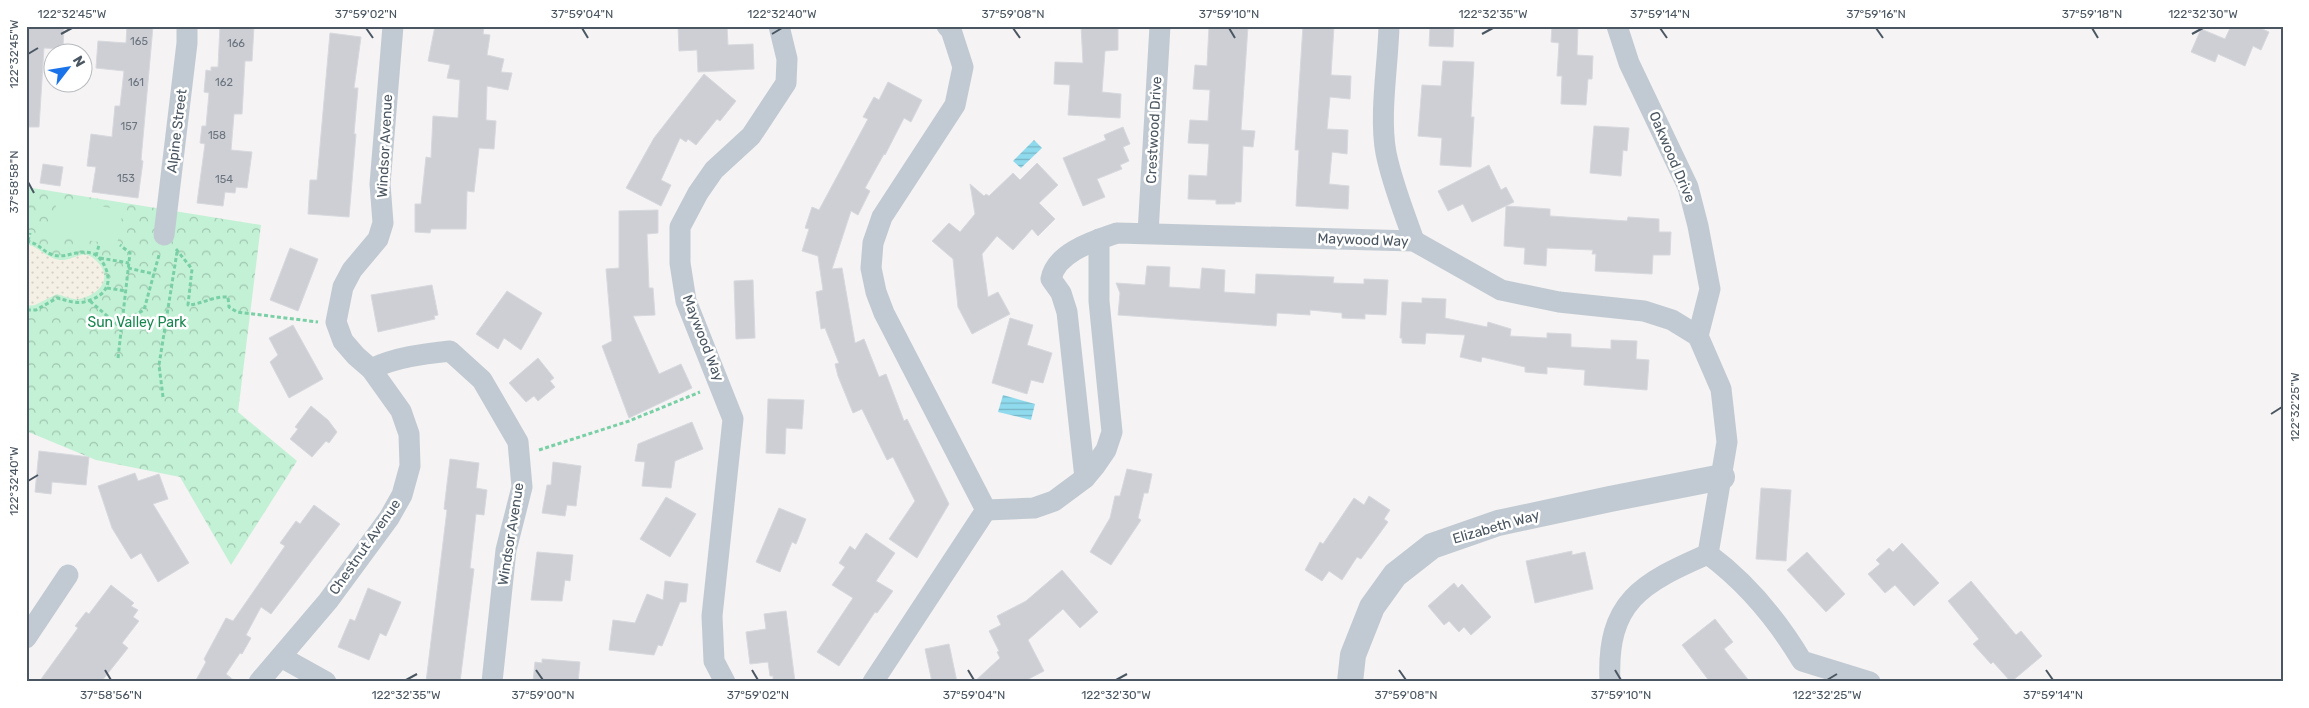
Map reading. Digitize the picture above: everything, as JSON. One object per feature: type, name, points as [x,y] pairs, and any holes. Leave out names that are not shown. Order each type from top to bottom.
[{"type":"street","name":"Alpine Street","points":[[171,243],[187,44],[186,26]]},
{"type":"street","name":"Windsor Avenue","points":[[336,322],[343,287],[352,270],[378,239],[383,223],[380,184],[393,26]]},
{"type":"street","name":"Maywood Way","points":[[724,682],[714,662],[712,616],[733,419],[686,301],[680,263],[680,227],[698,193],[714,170],[751,136],[786,83],[787,59],[779,26]]},
{"type":"street","points":[[947,26],[951,30],[963,67],[955,105],[882,217],[873,243],[871,268],[876,292],[884,313],[986,510]]},
{"type":"street","name":"Crestwood Drive","points":[[1148,233],[1160,26]]},
{"type":"street","points":[[1389,26],[1384,125],[1386,152],[1396,190],[1414,241]]},
{"type":"street","name":"Oakwood Drive","points":[[1617,26],[1629,62],[1688,186],[1710,289],[1698,336]]},
{"type":"street","name":"Maywood Way","points":[[1085,478],[1067,312],[1061,293],[1051,279],[1052,270],[1073,251],[1117,233],[1414,241],[1501,290],[1559,302],[1644,311],[1672,320],[1698,336]]},
{"type":"street","points":[[986,510],[1034,508],[1054,501],[1085,478],[1106,450],[1112,432],[1099,300],[1099,239]]},
{"type":"street","points":[[336,322],[343,340],[356,356],[371,369]]},
{"type":"street","points":[[1698,336],[1721,389],[1727,442],[1708,554]]},
{"type":"street","name":"Windsor Avenue","points":[[371,369],[383,363],[418,354],[450,351],[482,380],[518,442],[522,487],[506,550],[492,682]]},
{"type":"street","name":"Chestnut Avenue","points":[[259,682],[334,594],[389,518],[402,495],[410,466],[409,434],[401,411],[371,369]]},
{"type":"street","name":"Elizabeth Way","points":[[1350,682],[1352,655],[1372,607],[1395,575],[1432,546],[1498,523],[1610,498],[1722,477]]},
{"type":"street","points":[[873,682],[986,510]]},
{"type":"street","points":[[1610,682],[1609,657],[1616,626],[1630,599],[1652,582],[1708,554]]},
{"type":"street","points":[[1708,554],[1733,573],[1752,592],[1789,639],[1802,661],[1870,682]]},
{"type":"street","points":[[26,638],[68,574]]},
{"type":"street","points":[[280,657],[326,682]]},
{"type":"path","points":[[30,233],[27,241],[39,244],[50,254],[65,257],[75,251],[129,263]]},
{"type":"path","points":[[122,322],[144,310],[154,274],[171,243]]},
{"type":"path","points":[[171,243],[192,269],[188,305],[200,304],[219,296],[228,297],[229,307],[237,312],[336,322]]},
{"type":"path","points":[[163,397],[159,365],[171,243]]},
{"type":"path","points":[[97,257],[99,245]]},
{"type":"path","points":[[118,358],[130,253],[120,245]]},
{"type":"path","points":[[26,310],[36,310],[58,298],[77,303],[96,298],[106,288],[108,276],[105,266],[97,257]]},
{"type":"path","points":[[128,268],[154,274]]},
{"type":"path","points":[[106,288],[126,291]]},
{"type":"path","points":[[90,300],[121,328]]},
{"type":"path","points":[[520,457],[629,421],[720,383]]},
{"type":"green space","name":"Sun Valley Park","points":[[26,187],[261,225],[238,412],[297,461],[231,565],[180,477],[96,460],[26,431]]},
{"type":"green space","points":[[57,199],[123,210],[117,245],[51,234]]},
{"type":"sand","points":[[26,244],[58,260],[82,255],[93,258],[100,264],[103,271],[103,283],[94,293],[79,299],[57,294],[35,305],[26,306]]},
{"type":"water","points":[[1034,140],[1042,148],[1021,168],[1013,161]]},
{"type":"water","points":[[1003,395],[1035,404],[1031,420],[998,412]]},
{"type":"building","points":[[26,26],[64,26],[63,42],[42,42],[39,127],[26,127]]},
{"type":"building","points":[[127,26],[153,26],[141,160],[143,161],[138,198],[92,192],[96,167],[87,166],[91,134],[112,137],[115,106],[120,106],[124,71],[96,68],[98,41],[126,43]]},
{"type":"building","points":[[220,26],[254,26],[252,61],[245,61],[242,114],[234,114],[231,150],[252,152],[247,188],[236,187],[235,193],[225,192],[223,206],[197,203],[205,144],[200,143],[202,126],[206,126],[209,93],[204,92],[206,70],[211,71],[211,67],[218,67]]},
{"type":"building","points":[[435,26],[484,26],[483,34],[490,35],[487,55],[504,59],[501,72],[512,73],[508,90],[487,86],[486,120],[496,121],[494,149],[479,148],[474,192],[467,191],[466,229],[431,229],[430,233],[415,232],[415,204],[421,204],[426,157],[431,158],[433,116],[458,118],[460,80],[447,78],[450,65],[428,61]]},
{"type":"building","points":[[678,26],[727,26],[728,45],[753,44],[754,69],[698,72],[697,50],[679,51]]},
{"type":"building","points":[[1081,26],[1118,26],[1118,50],[1105,51],[1102,92],[1121,94],[1120,118],[1068,115],[1070,85],[1054,84],[1055,62],[1083,63]]},
{"type":"building","points":[[1209,26],[1248,26],[1241,130],[1255,131],[1253,147],[1243,146],[1241,202],[1235,202],[1235,204],[1216,204],[1216,200],[1188,199],[1189,175],[1207,176],[1209,144],[1188,143],[1190,120],[1208,121],[1210,90],[1193,89],[1195,65],[1207,66]]},
{"type":"building","points":[[1303,26],[1334,26],[1331,75],[1351,76],[1350,99],[1330,97],[1327,129],[1348,130],[1347,154],[1332,152],[1329,184],[1349,186],[1348,209],[1296,206],[1299,150],[1295,150]]},
{"type":"building","points":[[1430,26],[1454,26],[1453,47],[1429,46]]},
{"type":"building","points":[[1552,26],[1578,26],[1577,55],[1593,56],[1592,79],[1588,79],[1586,105],[1561,104],[1562,76],[1557,76],[1559,43],[1551,42]]},
{"type":"building","points":[[2231,26],[2256,26],[2269,32],[2261,50],[2253,46],[2245,66],[2218,54],[2215,62],[2191,52],[2201,29],[2225,39]]},
{"type":"building","points":[[330,33],[361,37],[354,88],[358,88],[349,217],[308,214],[310,180],[317,180]]},
{"type":"building","points":[[1443,61],[1474,62],[1471,117],[1474,117],[1471,167],[1440,165],[1442,138],[1418,136],[1422,85],[1441,86]]},
{"type":"building","points":[[704,74],[736,101],[720,121],[717,119],[696,145],[688,139],[686,142],[680,138],[661,180],[671,185],[661,206],[626,188],[654,138]]},
{"type":"building","points":[[888,82],[922,100],[911,122],[904,118],[865,188],[870,191],[858,215],[851,211],[832,269],[842,268],[855,343],[864,339],[879,377],[886,374],[904,421],[907,419],[949,504],[917,558],[889,539],[915,501],[893,457],[887,460],[862,409],[853,413],[838,376],[835,364],[839,363],[825,328],[821,329],[816,292],[823,290],[818,256],[802,251],[809,229],[805,228],[812,207],[819,210],[868,119],[863,117],[874,97],[879,100]]},
{"type":"building","points":[[1594,126],[1629,128],[1627,151],[1623,150],[1621,176],[1590,173]]},
{"type":"building","points":[[1123,127],[1130,144],[1123,147],[1129,161],[1120,165],[1122,169],[1097,179],[1105,197],[1083,206],[1063,158],[1106,140],[1104,135]]},
{"type":"building","points":[[1037,163],[1058,185],[1039,203],[1055,219],[1038,236],[1032,229],[1013,250],[997,236],[982,254],[988,297],[998,292],[1010,314],[972,334],[958,307],[953,259],[932,241],[949,223],[960,232],[975,214],[970,184],[984,196],[986,194],[989,196],[1013,173],[1020,180]]},
{"type":"building","points":[[43,164],[63,167],[60,186],[40,183]]},
{"type":"building","points":[[1489,165],[1501,190],[1506,187],[1514,202],[1472,222],[1463,204],[1448,211],[1438,191]]},
{"type":"building","points":[[1506,206],[1550,209],[1550,216],[1627,221],[1628,217],[1659,219],[1659,232],[1671,232],[1670,255],[1653,255],[1652,274],[1595,271],[1596,254],[1592,254],[1593,250],[1547,248],[1546,266],[1524,264],[1525,248],[1504,246]]},
{"type":"building","points":[[658,210],[658,233],[647,234],[649,288],[653,288],[655,315],[633,316],[659,374],[681,364],[692,388],[629,418],[602,346],[612,341],[606,269],[619,268],[619,211]]},
{"type":"building","points":[[290,248],[318,259],[298,311],[270,300]]},
{"type":"building","points":[[1147,266],[1170,267],[1169,287],[1200,289],[1202,268],[1225,270],[1224,292],[1255,294],[1256,274],[1334,277],[1333,283],[1364,284],[1364,279],[1388,280],[1386,315],[1365,314],[1365,319],[1342,318],[1342,313],[1310,310],[1310,315],[1277,313],[1276,326],[1118,315],[1120,293],[1116,283],[1145,285]]},
{"type":"building","points":[[753,280],[755,338],[736,339],[734,281]]},
{"type":"building","points":[[432,285],[438,315],[434,316],[435,319],[378,332],[371,295]]},
{"type":"building","points":[[507,291],[542,313],[521,350],[504,338],[498,349],[476,334]]},
{"type":"building","points":[[1422,298],[1446,299],[1445,318],[1487,327],[1488,322],[1511,329],[1510,336],[1547,338],[1547,333],[1571,334],[1571,347],[1611,349],[1611,340],[1637,341],[1636,359],[1649,360],[1647,390],[1584,385],[1585,370],[1547,367],[1547,374],[1525,372],[1525,367],[1482,357],[1481,362],[1460,357],[1465,335],[1426,333],[1425,344],[1402,343],[1402,338],[1400,338],[1402,302],[1422,303]]},
{"type":"building","points":[[1010,318],[1033,325],[1027,345],[1052,353],[1043,383],[1031,380],[1027,394],[992,383]]},
{"type":"building","points":[[293,325],[323,379],[289,398],[270,362],[278,355],[269,338]]},
{"type":"building","points":[[538,358],[554,378],[550,381],[555,387],[538,401],[534,396],[526,402],[509,383]]},
{"type":"building","points":[[768,399],[804,400],[802,429],[786,428],[785,454],[766,453]]},
{"type":"building","points":[[311,406],[328,420],[337,432],[329,443],[326,441],[312,457],[290,439],[298,429],[295,427]]},
{"type":"building","points":[[692,422],[703,449],[675,461],[671,488],[642,486],[645,462],[635,461],[638,444]]},
{"type":"building","points":[[39,451],[89,457],[86,485],[52,482],[51,494],[35,492]]},
{"type":"building","points":[[450,459],[479,463],[476,488],[487,490],[484,515],[476,514],[470,568],[474,569],[460,682],[426,682],[447,510],[444,509]]},
{"type":"building","points":[[553,462],[581,466],[576,506],[567,505],[565,516],[542,513],[547,485],[551,485]]},
{"type":"building","points":[[1127,469],[1152,474],[1148,493],[1144,493],[1138,518],[1141,520],[1111,565],[1090,552],[1110,518],[1115,496],[1120,496]]},
{"type":"building","points":[[135,473],[138,481],[159,474],[168,499],[153,504],[189,563],[158,582],[141,553],[131,559],[112,528],[98,486]]},
{"type":"building","points":[[1761,488],[1791,490],[1786,561],[1756,559]]},
{"type":"building","points":[[1369,496],[1390,510],[1384,519],[1388,522],[1361,559],[1357,557],[1342,580],[1329,571],[1322,581],[1305,570],[1320,542],[1323,544],[1354,498],[1364,505]]},
{"type":"building","points":[[666,497],[696,514],[670,557],[640,539]]},
{"type":"building","points":[[314,505],[340,524],[271,614],[261,607],[246,635],[251,638],[242,654],[240,653],[226,674],[236,682],[195,682],[206,662],[204,659],[226,618],[233,621],[285,546],[280,543],[296,521],[300,524]]},
{"type":"building","points":[[779,508],[806,519],[796,544],[792,542],[780,572],[756,562]]},
{"type":"building","points":[[866,533],[895,553],[876,581],[893,591],[877,613],[875,612],[839,666],[817,652],[853,598],[832,585],[845,567],[839,563],[850,546],[855,550]]},
{"type":"building","points":[[1902,543],[1939,583],[1914,606],[1895,585],[1885,593],[1868,574],[1880,564],[1876,560],[1889,548],[1893,552]]},
{"type":"building","points":[[1572,551],[1572,555],[1585,552],[1593,589],[1535,603],[1526,561]]},
{"type":"building","points":[[537,552],[573,555],[570,581],[565,580],[562,601],[531,600]]},
{"type":"building","points":[[1807,552],[1845,594],[1826,612],[1787,570]]},
{"type":"building","points":[[1062,570],[1098,612],[1080,628],[1063,609],[1028,640],[1044,671],[1023,682],[974,682],[1000,658],[997,652],[999,651],[989,631],[1001,625],[997,616],[1026,601]]},
{"type":"building","points":[[665,581],[688,584],[686,602],[680,602],[662,646],[658,645],[654,655],[609,650],[613,620],[635,623],[647,594],[663,600]]},
{"type":"building","points":[[1971,581],[2016,635],[2021,631],[2042,656],[2011,682],[1973,644],[1979,639],[1948,601]]},
{"type":"building","points":[[1454,583],[1458,588],[1462,584],[1491,617],[1471,635],[1464,627],[1459,632],[1449,621],[1444,625],[1428,606]]},
{"type":"building","points":[[111,585],[134,603],[131,606],[138,610],[133,617],[139,621],[122,643],[128,648],[101,682],[39,682],[78,628],[75,626],[86,612],[89,614]]},
{"type":"building","points":[[368,588],[401,602],[386,636],[380,633],[369,660],[338,647],[350,619],[355,621]]},
{"type":"building","points":[[786,611],[795,682],[773,682],[768,662],[750,664],[746,632],[766,629],[764,614]]},
{"type":"building","points":[[1715,619],[1733,642],[1724,649],[1750,682],[1710,682],[1682,645]]},
{"type":"building","points":[[949,644],[957,682],[932,682],[925,649]]},
{"type":"building","points":[[542,659],[580,662],[578,682],[533,682],[535,662],[542,663]]}]
